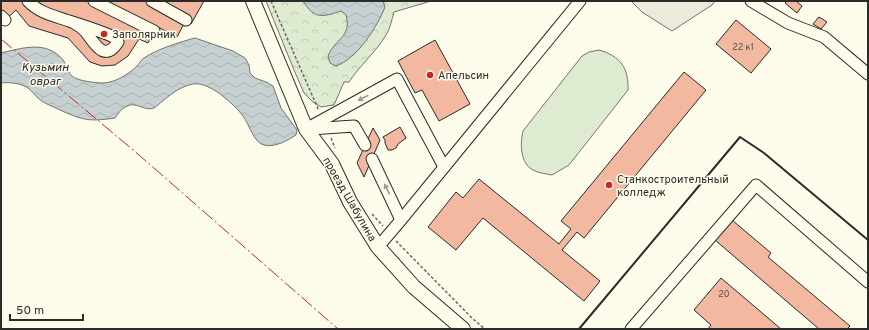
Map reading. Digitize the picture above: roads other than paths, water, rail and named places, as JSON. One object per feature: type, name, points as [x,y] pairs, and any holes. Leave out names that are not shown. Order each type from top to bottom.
[{"type":"main road","name":"проезд Шабулина","points":[[253,1],[306,129],[332,164],[350,202],[378,247],[414,287],[460,328]]},
{"type":"lane","points":[[28,1],[43,12],[74,23]]},
{"type":"lane","points":[[94,1],[154,31]]},
{"type":"lane","points":[[152,1],[186,20]]},
{"type":"lane","points":[[378,247],[580,1]]},
{"type":"lane","points":[[751,1],[761,5],[788,23],[824,37],[868,74]]},
{"type":"lane","points":[[306,129],[325,124],[397,80],[444,167]]},
{"type":"lane","points":[[325,124],[354,126],[365,145]]},
{"type":"lane","points":[[372,159],[401,220]]},
{"type":"lane","points":[[631,329],[756,185],[868,282]]},
{"type":"water","points":[[303,1],[383,1],[385,7],[372,33],[359,50],[344,62],[336,66],[330,63],[328,56],[347,29],[346,15],[341,11],[329,15],[315,14]]},
{"type":"water","name":"Кузьмин овраг","points":[[195,38],[233,51],[245,58],[249,65],[250,73],[255,78],[273,86],[281,108],[297,130],[296,135],[273,145],[268,146],[260,144],[243,116],[234,106],[221,94],[199,84],[193,84],[181,88],[154,108],[147,109],[136,105],[129,105],[122,109],[115,118],[91,120],[73,116],[46,104],[28,88],[22,85],[1,83],[1,53],[9,51],[34,47],[50,50],[63,60],[69,73],[74,78],[96,83],[104,83],[117,80],[136,67],[143,59],[155,52]]},
{"type":"place","name":"Заполярник","points":[[104,34]]},
{"type":"place","name":"Апельсин","points":[[430,75]]},
{"type":"place","name":"Станкостроительный колледж","points":[[609,185]]}]
